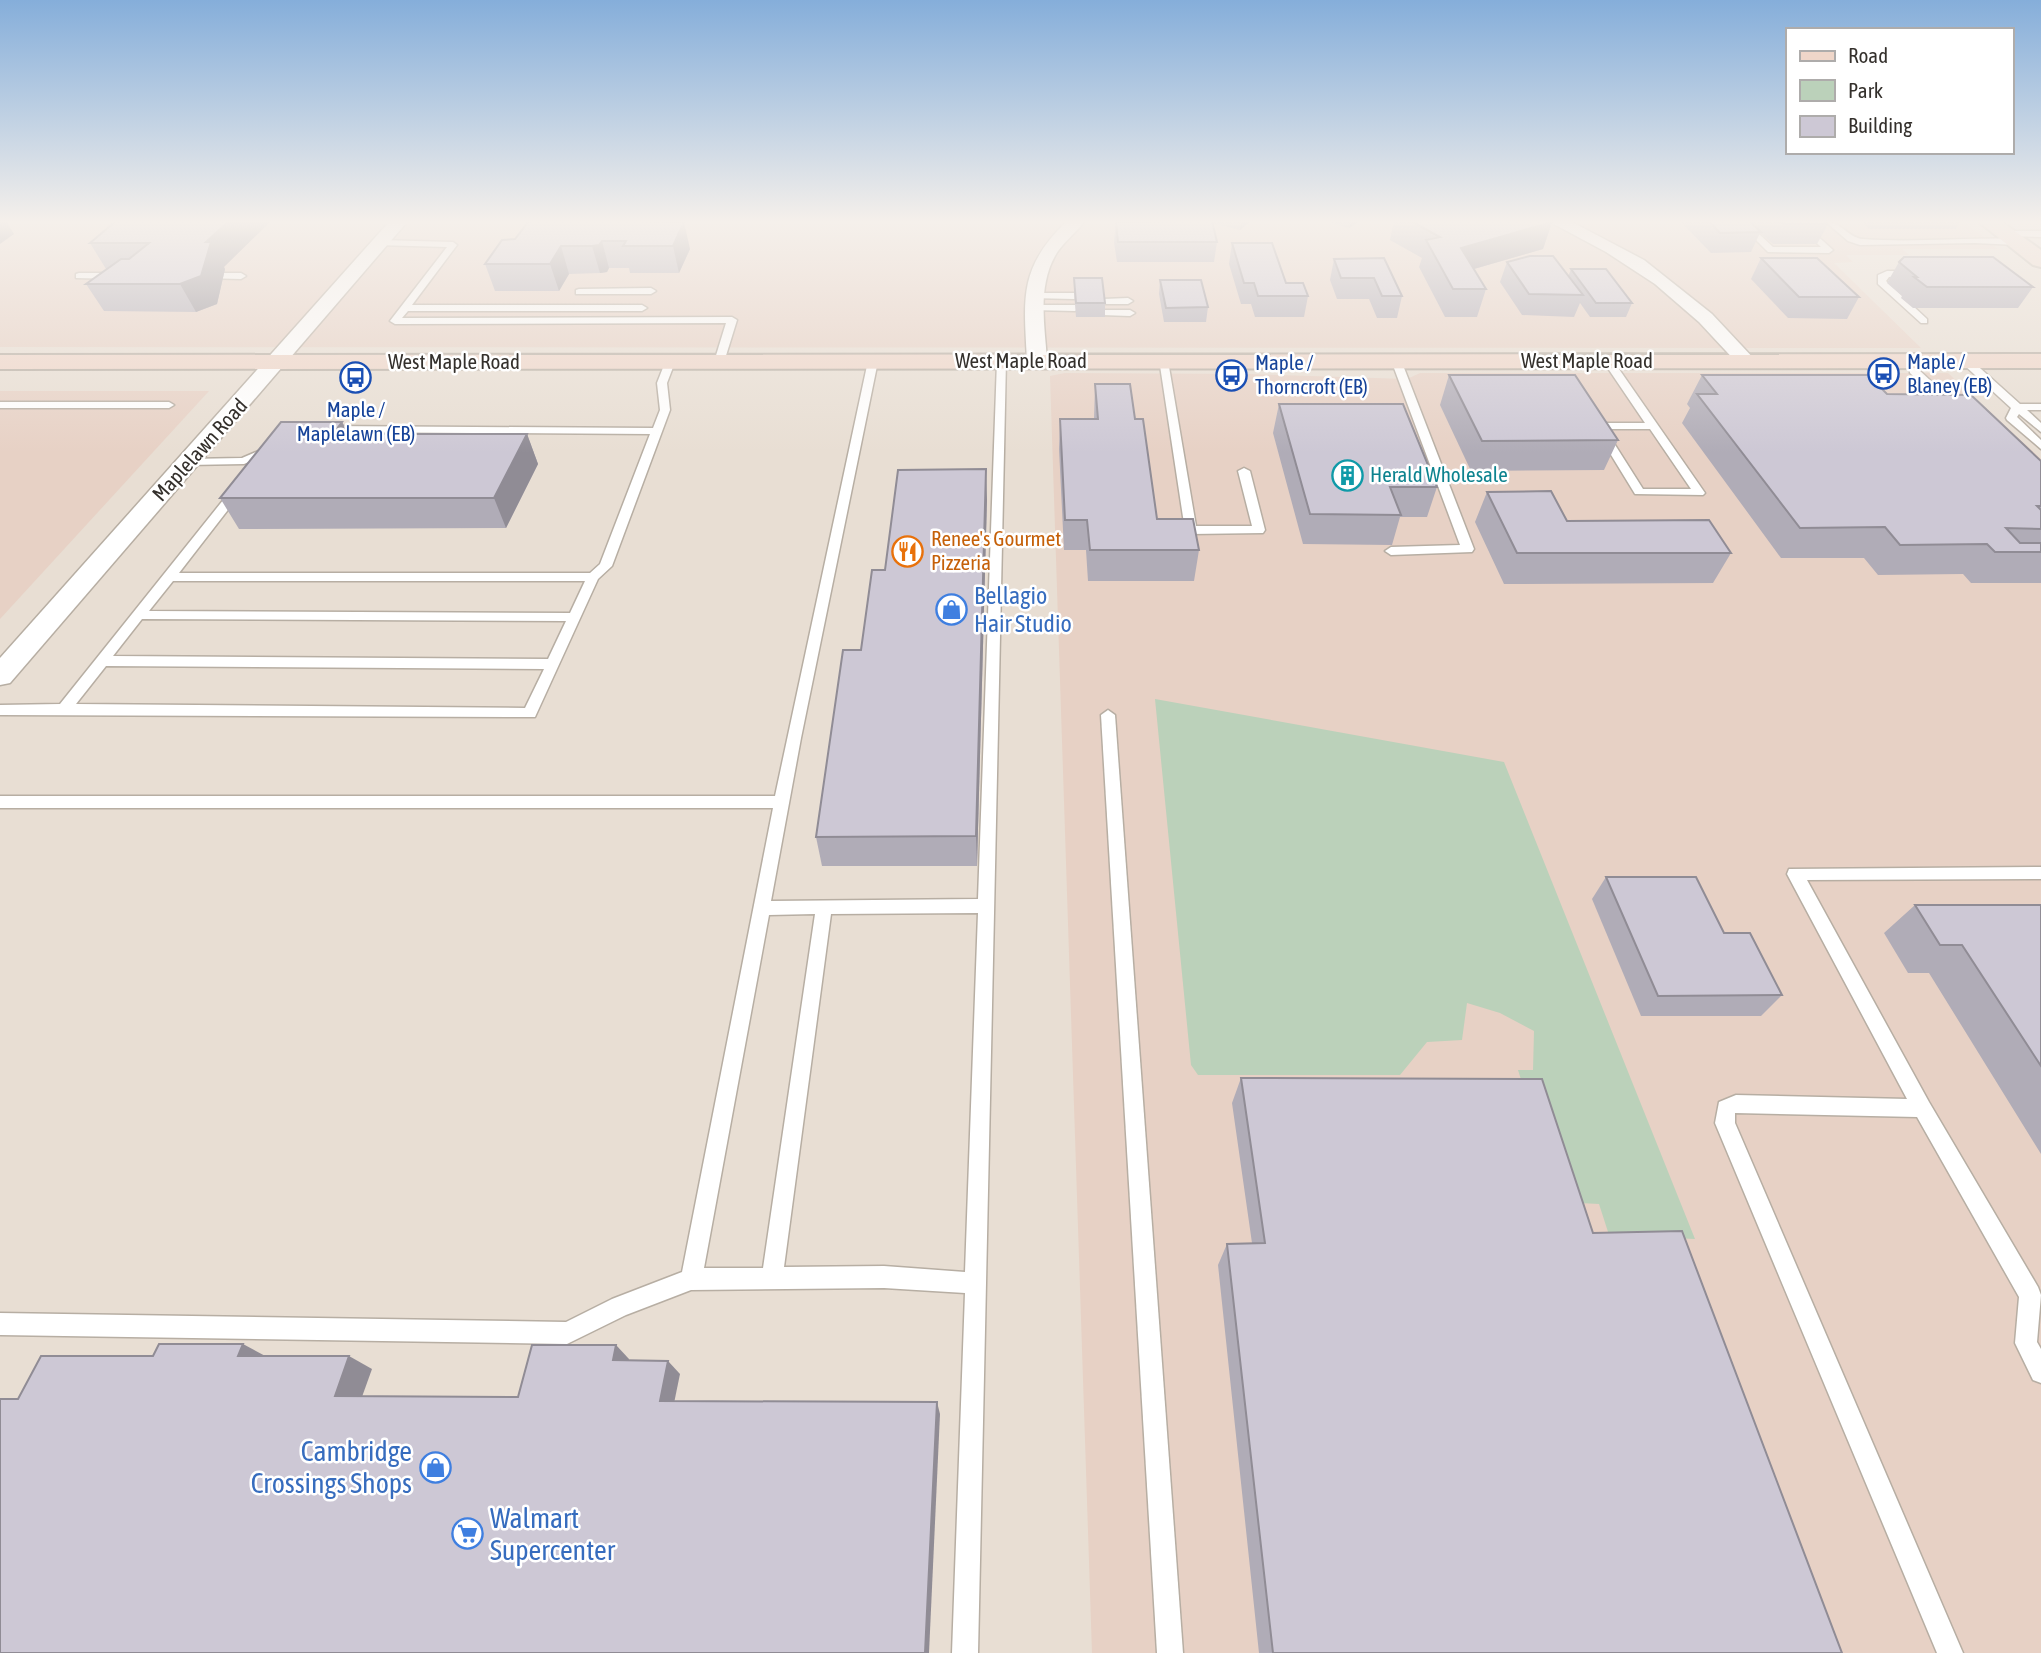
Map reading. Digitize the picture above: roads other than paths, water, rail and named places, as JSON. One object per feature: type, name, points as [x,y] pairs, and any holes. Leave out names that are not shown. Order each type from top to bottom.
[{"type":"main road","name":"West Maple Road","points":[[0,362],[1396,360],[1565,369],[1608,361],[2041,361]]},
{"type":"street","name":"Maplelawn Road","points":[[0,676],[11,651],[188,462],[330,299]]},
{"type":"street","points":[[1035,299],[1037,361]]},
{"type":"street","points":[[1687,299],[1714,324],[1746,361]]},
{"type":"lane","points":[[412,299],[395,321],[732,320],[719,362]]},
{"type":"lane","points":[[637,320],[647,299]]},
{"type":"lane","points":[[1900,299],[1924,321]]},
{"type":"lane","points":[[1103,305],[1129,304],[1103,305]]},
{"type":"lane","points":[[1034,305],[1075,305],[1034,305]]},
{"type":"lane","points":[[405,308],[642,308]]},
{"type":"lane","points":[[1391,551],[1468,549],[1415,426],[1396,360]]},
{"type":"lane","points":[[691,1279],[781,802],[873,361]]},
{"type":"lane","points":[[965,1653],[1002,361]]},
{"type":"lane","points":[[1163,361],[1191,530],[1259,530],[1244,471]]},
{"type":"lane","points":[[1608,361],[1655,426],[1699,493],[1639,492],[1598,424],[1655,426]]},
{"type":"lane","points":[[1914,361],[1914,371],[1961,412]]},
{"type":"lane","points":[[0,710],[530,713],[593,577],[606,566],[665,410],[662,383],[670,362]]},
{"type":"lane","points":[[1967,362],[2041,429]]},
{"type":"lane","points":[[0,405],[169,405]]},
{"type":"lane","points":[[2017,407],[2041,407]]},
{"type":"lane","points":[[2017,407],[2011,418],[2041,446]]},
{"type":"lane","points":[[318,430],[657,431]]},
{"type":"lane","points":[[188,462],[244,461],[265,453],[281,441]]},
{"type":"lane","points":[[64,709],[228,502]]},
{"type":"lane","points":[[169,577],[593,577]]},
{"type":"lane","points":[[139,615],[574,617]]},
{"type":"lane","points":[[102,661],[553,664]]},
{"type":"lane","points":[[1108,715],[1170,1653]]},
{"type":"lane","points":[[0,802],[781,802]]},
{"type":"lane","points":[[2041,873],[1795,874],[1922,1108],[2030,1295],[2026,1343],[2041,1372]]},
{"type":"lane","points":[[763,908],[986,906]]},
{"type":"lane","points":[[772,1278],[824,907]]},
{"type":"lane","points":[[1922,1108],[1736,1104],[1726,1108],[1725,1123],[1950,1653]]},
{"type":"lane","points":[[0,1324],[567,1333],[620,1307],[691,1279],[884,1277],[977,1283]]},
{"type":"place","name":"Maple / Blaney (EB)","points":[[1884,374]]},
{"type":"place","name":"Maple / Thorncroft (EB)","points":[[1232,375]]},
{"type":"place","name":"Maple / Maplelawn (EB)","points":[[356,378]]},
{"type":"place","name":"Herald Wholesale","points":[[1347,475]]},
{"type":"place","name":"Renee's Gourmet Pizzeria","points":[[908,551]]},
{"type":"place","name":"Bellagio Hair Studio","points":[[951,610]]},
{"type":"place","name":"Cambridge Crossings Shops","points":[[435,1467]]},
{"type":"place","name":"Walmart Supercenter","points":[[467,1534]]}]
